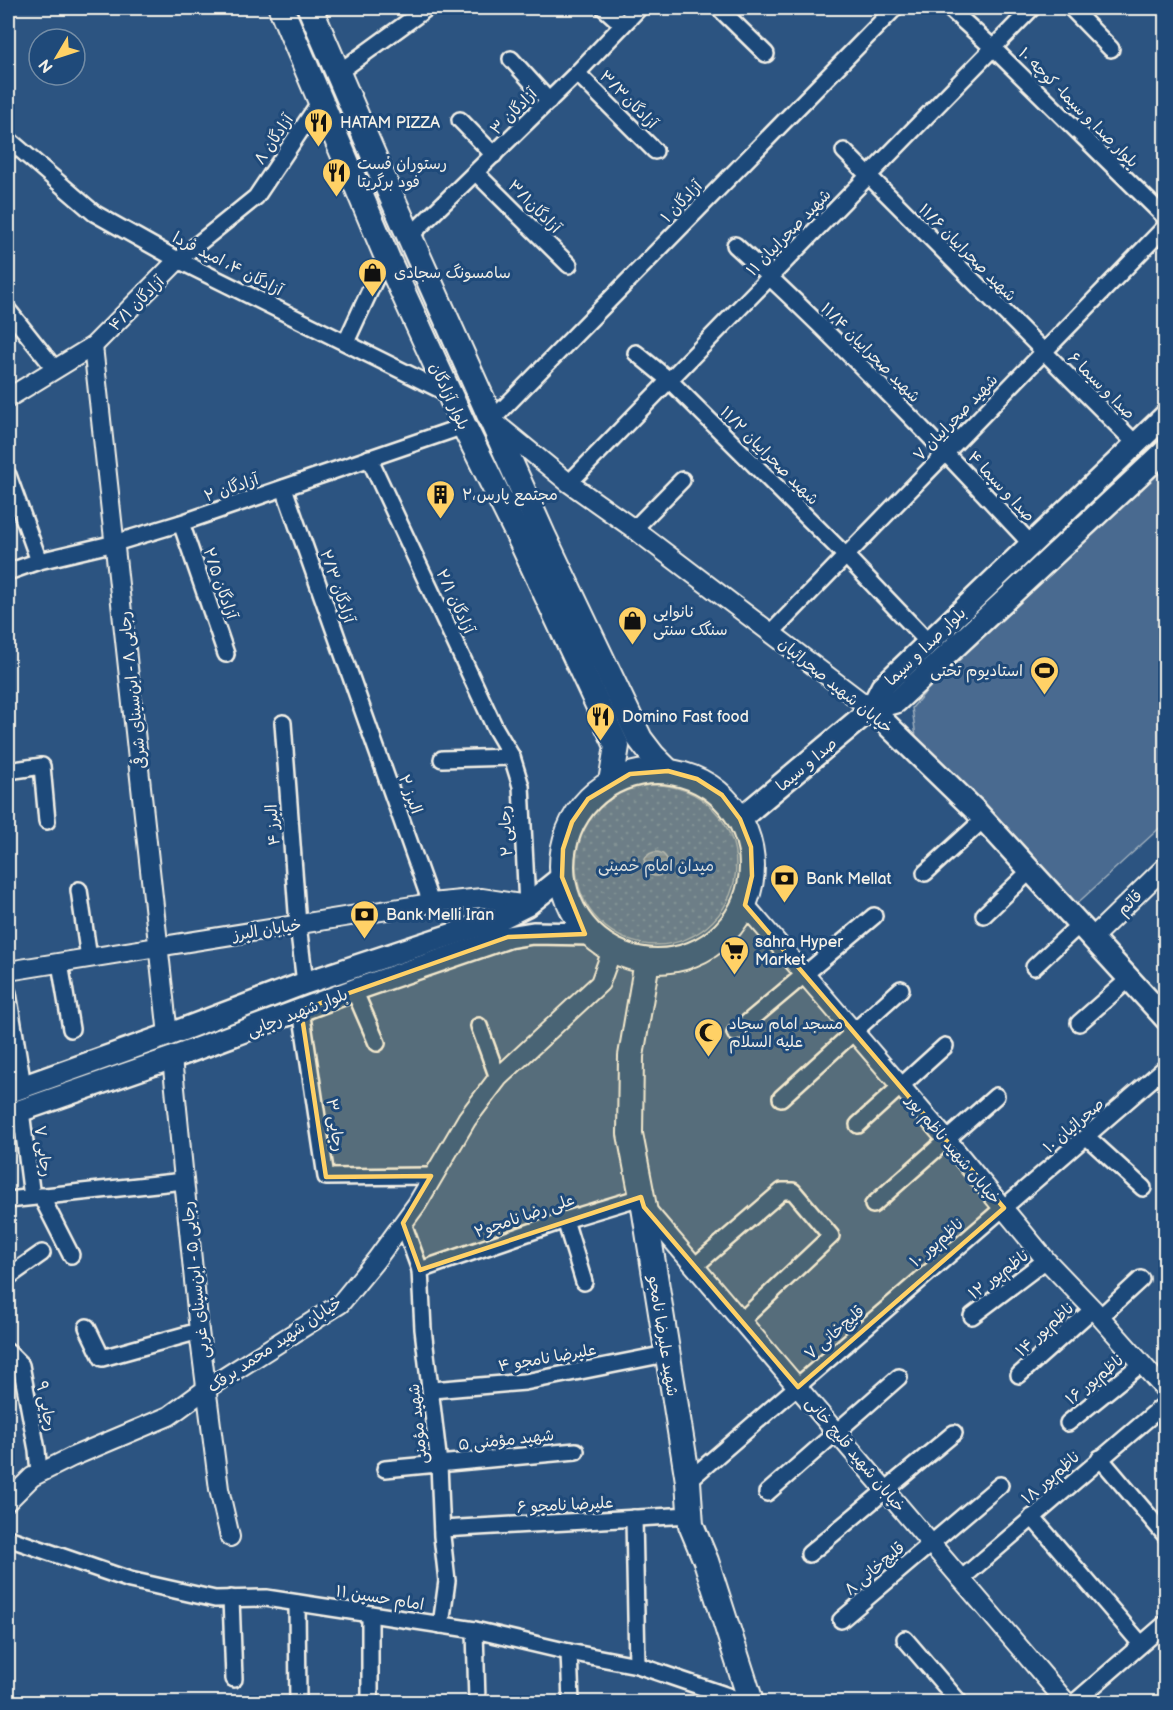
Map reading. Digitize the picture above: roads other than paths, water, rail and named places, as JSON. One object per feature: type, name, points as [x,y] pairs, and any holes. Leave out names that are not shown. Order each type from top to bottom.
[{"type":"main road","name":"بلوار آزادگان","points":[[281,8],[389,262],[464,426],[528,529],[640,739],[668,771]]},
{"type":"main road","name":"بلوار آزادگان","points":[[310,8],[382,176],[492,420],[528,529],[617,746],[611,782]]},
{"type":"main road","points":[[358,187],[382,176]]},
{"type":"main road","name":"بلوار صدا و سیما","points":[[871,709],[882,687],[1166,415]]},
{"type":"main road","name":"بلوار صدا و سیما","points":[[871,709],[896,702],[1166,450]]},
{"type":"main road","name":"صدا و سیما","points":[[740,819],[871,709]]},
{"type":"main road","name":"خیابان شهید صحرائیان","points":[[871,709],[984,819],[1166,1019]]},
{"type":"main road","points":[[668,771],[697,779],[722,795],[740,819],[751,847],[752,876],[745,905],[728,930],[705,949],[677,960],[647,961],[612,950],[591,934],[578,919],[567,899],[562,877],[563,849],[572,822],[588,799],[611,782],[638,772],[668,771]]},
{"type":"main road","name":"بلوار شهید رجایی","points":[[15,1089],[168,1035],[305,983],[499,919],[527,905],[562,877]]},
{"type":"main road","name":"بلوار شهید رجایی","points":[[14,1113],[172,1058],[354,990],[508,938],[534,933],[591,934]]},
{"type":"main road","name":"شهید علیرضا نامجو","points":[[647,961],[632,1056],[630,1134],[688,1481],[691,1525],[706,1561],[748,1702]]},
{"type":"main road","points":[[168,1035],[172,1058]]},
{"type":"street","points":[[339,72],[426,8]]},
{"type":"street","points":[[604,8],[622,24]]},
{"type":"street","name":"آزادگان ۳","points":[[410,237],[577,73],[639,8]]},
{"type":"street","points":[[719,8],[766,54]]},
{"type":"street","name":"آزادگان ۱","points":[[492,420],[895,8]]},
{"type":"street","name":"بلوار صدا و سيما- كوچه ١٠","points":[[949,8],[993,48],[1166,218]]},
{"type":"street","name":"شهید صحراییان ۱۱","points":[[569,483],[1032,8]]},
{"type":"street","points":[[1071,8],[1111,49]]},
{"type":"street","points":[[511,59],[549,101]]},
{"type":"street","name":"آزادگان۳/۳","points":[[577,73],[655,151]]},
{"type":"street","name":"آزادگان ۸","points":[[178,260],[256,197],[321,100]]},
{"type":"street","points":[[460,120],[494,155]]},
{"type":"street","name":"آزادگان ۴، امید فردا","points":[[8,139],[94,213],[178,260],[449,394]]},
{"type":"street","name":"شهید صحراییان ۱۱/۶","points":[[844,151],[1043,352]]},
{"type":"street","name":"آزادگان۳/۱","points":[[476,173],[568,265]]},
{"type":"street","name":"شهید صحراییان ۷","points":[[771,633],[1166,226]]},
{"type":"street","name":"شهید صحراییان ۱۱/۴","points":[[735,245],[946,453]]},
{"type":"street","name":"آزادگان ۴/۱","points":[[8,398],[93,346],[178,260]]},
{"type":"street","points":[[346,342],[378,273]]},
{"type":"street","points":[[8,310],[55,369]]},
{"type":"street","name":"رجایی ۸ - ابن‌سینای شرقی","points":[[93,346],[168,1035]]},
{"type":"street","name":"صدا و سیما ۶","points":[[1043,352],[1135,443]]},
{"type":"street","name":"شهید صحراییان ۱۱/۲","points":[[636,353],[669,380],[846,556],[928,642]]},
{"type":"street","name":"خیابان شهید صحرائیان","points":[[492,420],[569,483],[634,529],[871,709]]},
{"type":"street","name":"آزادگان ۲","points":[[8,572],[39,561],[115,543],[181,523],[464,426]]},
{"type":"street","name":"صدا و سیما ۴","points":[[946,453],[1031,544]]},
{"type":"street","name":"آزادگان ۲/۱","points":[[369,458],[495,728],[512,757]]},
{"type":"street","points":[[9,479],[39,561]]},
{"type":"street","points":[[634,529],[682,480]]},
{"type":"street","name":"آزادگان ۲/۳","points":[[284,488],[357,696]]},
{"type":"street","name":"آزادگان ۲/۵","points":[[181,523],[226,654]]},
{"type":"street","name":"البرز ۲","points":[[357,696],[431,903]]},
{"type":"street","name":"البرز ۴","points":[[283,723],[298,924],[305,983]]},
{"type":"street","points":[[442,759],[512,757]]},
{"type":"street","name":"رجایی ۲","points":[[512,757],[521,786],[527,905]]},
{"type":"street","points":[[8,771],[42,766],[47,821]]},
{"type":"street","points":[[925,873],[984,819]]},
{"type":"street","name":"قائم","points":[[1086,931],[1166,866]]},
{"type":"street","points":[[984,915],[1031,870]]},
{"type":"street","points":[[78,890],[89,958]]},
{"type":"street","name":"خیابان البرز","points":[[8,971],[431,903],[482,898],[527,905]]},
{"type":"street","name":"خیابان شهید ناظم پور","points":[[745,905],[947,1140],[1046,1260],[1166,1391]]},
{"type":"street","points":[[735,1033],[874,916]]},
{"type":"street","points":[[1034,967],[1086,931]]},
{"type":"street","name":"خیابان شهید محمد برفک","points":[[8,1501],[39,1473],[169,1416],[206,1389],[340,1304],[417,1204],[431,1176],[467,1119],[498,1078],[600,983],[612,950]]},
{"type":"street","points":[[60,963],[71,1029]]},
{"type":"street","points":[[1079,1023],[1129,979]]},
{"type":"street","points":[[781,1098],[901,989]]},
{"type":"street","points":[[354,990],[377,1043]]},
{"type":"street","points":[[8,993],[15,1089]]},
{"type":"street","name":"رجایی ۳","points":[[301,1010],[326,1177],[431,1176]]},
{"type":"street","points":[[479,1026],[498,1078]]},
{"type":"street","points":[[858,1125],[945,1046]]},
{"type":"street","name":"رجایی ۵ - ابن‌سینای غربی","points":[[172,1058],[206,1389],[219,1489],[230,1537]]},
{"type":"street","name":"صحرائیان ۱۰","points":[[1004,1208],[1166,1067]]},
{"type":"street","points":[[873,1205],[996,1096]]},
{"type":"street","name":"رجایی ۷","points":[[14,1113],[37,1197],[71,1256]]},
{"type":"street","points":[[1087,1137],[1143,1188]]},
{"type":"street","points":[[8,1200],[184,1181]]},
{"type":"street","points":[[696,1265],[782,1191],[793,1191],[831,1236],[742,1320]]},
{"type":"street","name":"علی رضا نامجو۲","points":[[420,1270],[565,1220],[643,1202]]},
{"type":"street","name":"خیابان شهید قلیچ خانی","points":[[643,1202],[960,1580],[1066,1702]]},
{"type":"street","name":"ناظم‌پور ۱۰","points":[[893,1304],[1004,1208]]},
{"type":"street","points":[[565,1220],[584,1282]]},
{"type":"street","name":"شهید مؤمنی","points":[[403,1223],[420,1270],[423,1329],[432,1390],[447,1581],[441,1624]]},
{"type":"street","points":[[8,1277],[42,1253]]},
{"type":"street","name":"ناظم‌پور ۱۲","points":[[972,1316],[1046,1260]]},
{"type":"street","name":"ناظم‌پور ۱۴","points":[[1018,1375],[1142,1279]]},
{"type":"street","name":"قلیچ‌خانی ۷","points":[[688,1481],[893,1304]]},
{"type":"street","points":[[87,1327],[102,1358],[199,1330]]},
{"type":"street","name":"رجایی ۹","points":[[8,1352],[21,1365],[38,1450],[39,1473]]},
{"type":"street","name":"علیرضا نامجو ۴","points":[[432,1390],[525,1382],[666,1354]]},
{"type":"street","name":"ناظم‌پور ۱۶","points":[[1068,1423],[1142,1364]]},
{"type":"street","points":[[767,1493],[899,1377]]},
{"type":"street","name":"ناظم‌پور ۱۸","points":[[960,1580],[1166,1403]]},
{"type":"street","points":[[809,1554],[954,1433]]},
{"type":"street","name":"شهید مؤمنی ۵","points":[[385,1469],[576,1451]]},
{"type":"street","points":[[1100,1458],[1166,1536]]},
{"type":"street","name":"قلیچ‌خانی ۸","points":[[841,1620],[1000,1485]]},
{"type":"street","name":"علیرضا نامجو ۶","points":[[442,1529],[690,1515]]},
{"type":"street","points":[[1032,1517],[1141,1644]]},
{"type":"street","points":[[634,1518],[637,1665]]},
{"type":"street","name":"امام حسین ۱۱","points":[[8,1538],[130,1580],[215,1599],[266,1598],[475,1630],[637,1665],[748,1702]]},
{"type":"street","points":[[231,1598],[234,1679]]},
{"type":"street","points":[[297,1603],[298,1702]]},
{"type":"street","points":[[370,1614],[370,1702]]},
{"type":"street","points":[[1075,1702],[1166,1623]]},
{"type":"street","points":[[475,1630],[477,1702]]},
{"type":"street","points":[[904,1639],[959,1702]]},
{"type":"street","points":[[570,1652],[571,1702]]},
{"type":"place","name":"HATAM PIZZA","points":[[319,148]]},
{"type":"place","name":"رستوران فست فود برگریتا","points":[[336,198]]},
{"type":"place","name":"سامسونگ سجادی","points":[[373,298]]},
{"type":"place","name":"۲،مجتمع پارس","points":[[441,520]]},
{"type":"place","name":"نانوایی سنگک سنتی","points":[[632,646]]},
{"type":"place","name":"استادیوم تختی","points":[[1044,696]]},
{"type":"place","name":"Domino Fast food","points":[[601,742]]},
{"type":"place","name":"Bank Mellat","points":[[785,904]]},
{"type":"place","name":"Bank Melli Iran","points":[[365,940]]},
{"type":"place","name":"sahra Hyper Market","points":[[734,976]]},
{"type":"place","name":"مسجد امام سجاد علیه السلام","points":[[708,1058]]},
{"type":"park label","name":"میدان امام خمینی","points":[[656,865]]}]
